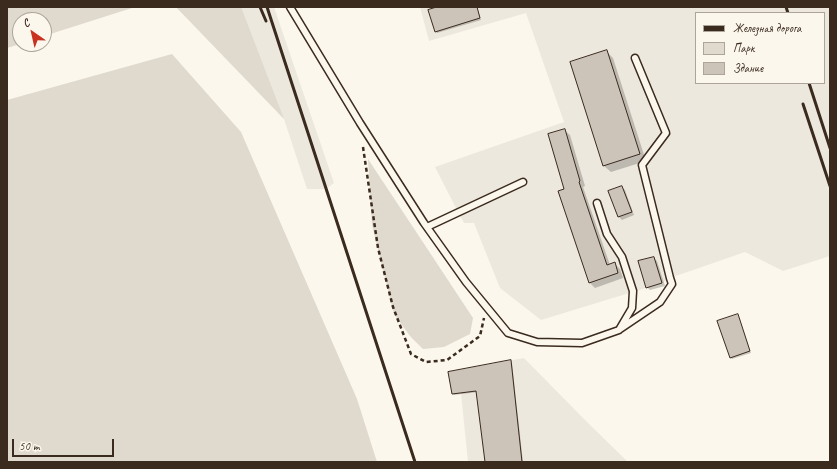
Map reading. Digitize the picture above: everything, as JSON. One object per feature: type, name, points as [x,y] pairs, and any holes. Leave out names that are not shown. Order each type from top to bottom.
[{"type":"lane","points":[[290,7],[360,123],[427,227],[466,282],[508,333],[537,342],[582,343],[619,330],[660,302],[672,284],[642,165],[666,133],[635,58]]},
{"type":"lane","points":[[427,227],[523,182]]},
{"type":"lane","points":[[597,203],[607,234],[622,257],[633,291],[632,308],[619,330]]},
{"type":"path","points":[[363,145],[378,248],[393,307],[411,354],[426,362],[447,360],[480,336],[486,306]]},
{"type":"shaded area","points":[[176,7],[274,7],[334,183],[326,189],[307,189],[284,119]]},
{"type":"shaded area","points":[[420,7],[830,7],[830,256],[783,271],[745,252],[670,278],[662,283],[541,320],[500,288],[474,223],[464,223],[435,167],[564,122],[526,13],[429,41]]},
{"type":"shaded area","points":[[524,358],[628,462],[468,462],[461,393],[452,394],[448,372]]},
{"type":"green space","points":[[7,7],[135,7],[52,33],[52,12],[12,12],[12,46],[7,48]]},
{"type":"green space","points":[[176,7],[241,7],[284,119]]},
{"type":"green space","points":[[172,54],[241,132],[357,399],[377,462],[7,462],[7,100]]},
{"type":"green space","points":[[368,159],[473,318],[470,334],[444,347],[423,349],[410,336],[394,314],[372,225]]},
{"type":"building","points":[[437,7],[477,7],[480,18],[435,32],[428,10]]},
{"type":"building","points":[[607,50],[640,154],[603,166],[570,62]]},
{"type":"building","points":[[565,129],[580,181],[579,182],[607,265],[615,262],[618,273],[589,283],[558,191],[564,189],[548,134]]},
{"type":"building","points":[[622,186],[632,212],[618,217],[608,191]]},
{"type":"building","points":[[654,257],[662,283],[646,288],[638,261]]},
{"type":"building","points":[[738,314],[750,351],[730,358],[717,321]]},
{"type":"building","points":[[511,360],[522,462],[485,462],[476,391],[452,394],[448,372]]},
{"type":"railway","points":[[260,7],[266,21]]},
{"type":"railway","points":[[267,7],[415,462]]},
{"type":"railway","points":[[786,7],[788,12]]},
{"type":"railway","points":[[809,84],[830,148]]},
{"type":"railway","points":[[803,104],[830,186]]}]
